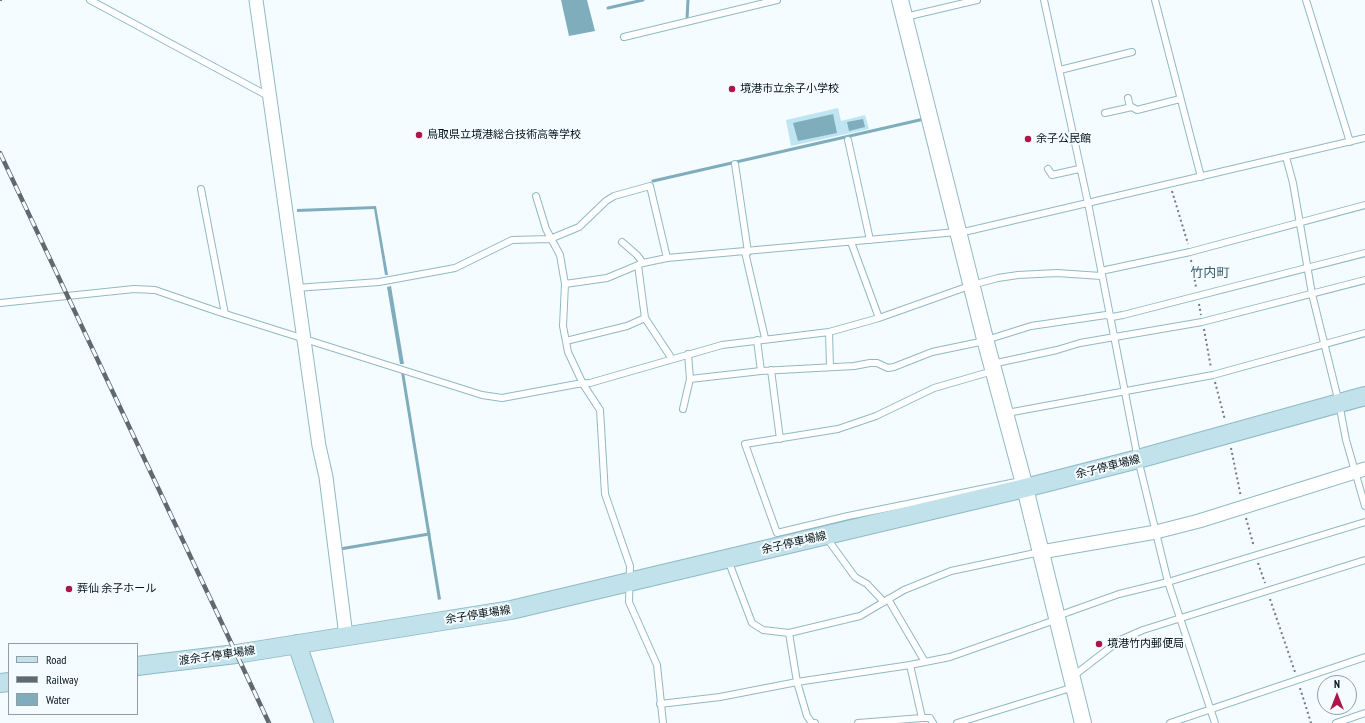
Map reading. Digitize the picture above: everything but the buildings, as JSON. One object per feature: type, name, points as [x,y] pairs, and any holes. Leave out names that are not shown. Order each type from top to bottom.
[{"type":"main road","name":"余子停車場線","points":[[297,644],[511,610],[826,536],[1024,484],[1138,459],[1365,396]]},
{"type":"main road","name":"渡余子停車場線","points":[[138,666],[297,644]]},
{"type":"main road","points":[[297,644],[324,723]]},
{"type":"street","points":[[256,0],[319,446],[326,477],[346,636]]},
{"type":"street","points":[[900,0],[903,18],[931,118],[985,339],[1024,484],[1083,723]]},
{"type":"street","points":[[1041,552],[1156,532],[1360,470]]},
{"type":"lane","points":[[90,0],[270,97]]},
{"type":"lane","points":[[624,37],[777,0]]},
{"type":"lane","points":[[903,18],[977,0]]},
{"type":"lane","points":[[1044,0],[1060,70],[1079,169],[1088,203],[1138,459],[1168,582],[1215,723]]},
{"type":"lane","points":[[1155,0],[1201,177]]},
{"type":"lane","points":[[1306,0],[1350,142]]},
{"type":"lane","points":[[1060,70],[1132,52]]},
{"type":"lane","points":[[1128,98],[1130,107]]},
{"type":"lane","points":[[1105,113],[1130,107],[1137,110],[1180,99]]},
{"type":"lane","points":[[565,284],[607,278],[641,264],[667,258],[959,233],[1365,138]]},
{"type":"lane","points":[[848,140],[870,240]]},
{"type":"lane","points":[[1286,157],[1293,184],[1312,294],[1339,403],[1346,440],[1360,470],[1365,506]]},
{"type":"lane","points":[[735,164],[746,252],[765,338]]},
{"type":"lane","points":[[1048,169],[1052,175],[1079,169]]},
{"type":"lane","points":[[296,288],[379,282],[455,268],[512,240],[550,239],[579,227],[606,201],[614,196],[650,186],[667,258]]},
{"type":"lane","points":[[201,189],[225,314]]},
{"type":"lane","points":[[536,196],[550,239],[560,255],[565,284],[563,326],[568,352],[583,384],[600,410],[605,494],[627,552],[631,582],[629,602],[657,665],[663,723]]},
{"type":"lane","points":[[0,303],[134,289],[154,290],[225,314],[482,394],[502,398],[583,384],[722,345],[765,338],[828,332],[879,318],[972,285],[1018,275],[1057,273],[1101,274],[1300,224],[1365,205]]},
{"type":"lane","points":[[622,242],[638,255],[641,264],[645,318],[672,360]]},
{"type":"lane","points":[[851,242],[879,318]]},
{"type":"lane","points":[[690,379],[761,370],[854,366],[874,363],[888,368],[894,367],[928,353],[980,342],[985,339],[1050,322],[1106,315],[1124,315],[1365,253]]},
{"type":"lane","points":[[1024,484],[848,516],[777,533],[745,444],[838,429],[876,416],[934,388],[993,367],[1113,337],[1202,322],[1365,280]]},
{"type":"lane","points":[[566,341],[627,326],[645,318]]},
{"type":"lane","points":[[828,332],[830,367]]},
{"type":"lane","points":[[1005,413],[1213,375],[1365,333]]},
{"type":"lane","points":[[757,340],[761,370]]},
{"type":"lane","points":[[683,409],[690,379],[688,354]]},
{"type":"lane","points":[[771,370],[780,439]]},
{"type":"lane","points":[[660,704],[727,696],[797,682],[910,665],[950,656],[1058,619],[1063,614],[1118,594],[1168,582],[1365,522]]},
{"type":"lane","points":[[826,536],[855,577],[867,584],[886,601],[925,662]]},
{"type":"lane","points":[[728,559],[752,623],[763,630],[789,633],[860,616],[915,585],[951,571],[1041,552]]},
{"type":"lane","points":[[957,723],[1073,682],[1120,640],[1143,630],[1365,560]]},
{"type":"lane","points":[[789,633],[797,682],[807,716],[812,723],[815,723]]},
{"type":"lane","points":[[1170,723],[1365,657]]},
{"type":"lane","points":[[910,665],[922,718]]},
{"type":"lane","points":[[1336,723],[1365,713]]},
{"type":"lane","points":[[858,723],[922,718],[930,718],[932,723]]},
{"type":"path","points":[[1170,184],[1190,252],[1213,375],[1228,434],[1243,506],[1267,591],[1298,680],[1311,723]]},
{"type":"shaded area","points":[[838,108],[841,121],[865,115],[869,129],[791,146],[786,120]]},
{"type":"water","points":[[561,0],[587,0],[595,31],[569,36]]},
{"type":"water","points":[[833,114],[837,133],[798,141],[793,123]]},
{"type":"water","points":[[863,119],[865,127],[849,131],[847,122]]},
{"type":"water","points":[[376,206],[388,275],[385,275],[374,209],[297,212],[297,209]]},
{"type":"water","points":[[391,286],[404,364],[400,364],[387,287]]},
{"type":"water","points":[[401,372],[404,372],[441,599],[438,600]]},
{"type":"waterway","points":[[608,8],[643,0]]},
{"type":"waterway","points":[[687,19],[688,0]]},
{"type":"waterway","points":[[653,181],[924,119]]},
{"type":"waterway","points":[[340,549],[429,534]]},
{"type":"railway","points":[[0,153],[269,723]]},
{"type":"place","name":"境港市立余子小学校","points":[[732,89]]},
{"type":"place","name":"鳥取県立境港総合技術高等学校","points":[[419,135]]},
{"type":"place","name":"余子公民館","points":[[1028,139]]},
{"type":"place","name":"葬仙 余子ホール","points":[[69,589]]},
{"type":"place","name":"境港竹内郵便局","points":[[1099,644]]},
{"type":"district","name":"竹内町","points":[[1210,273]]}]
